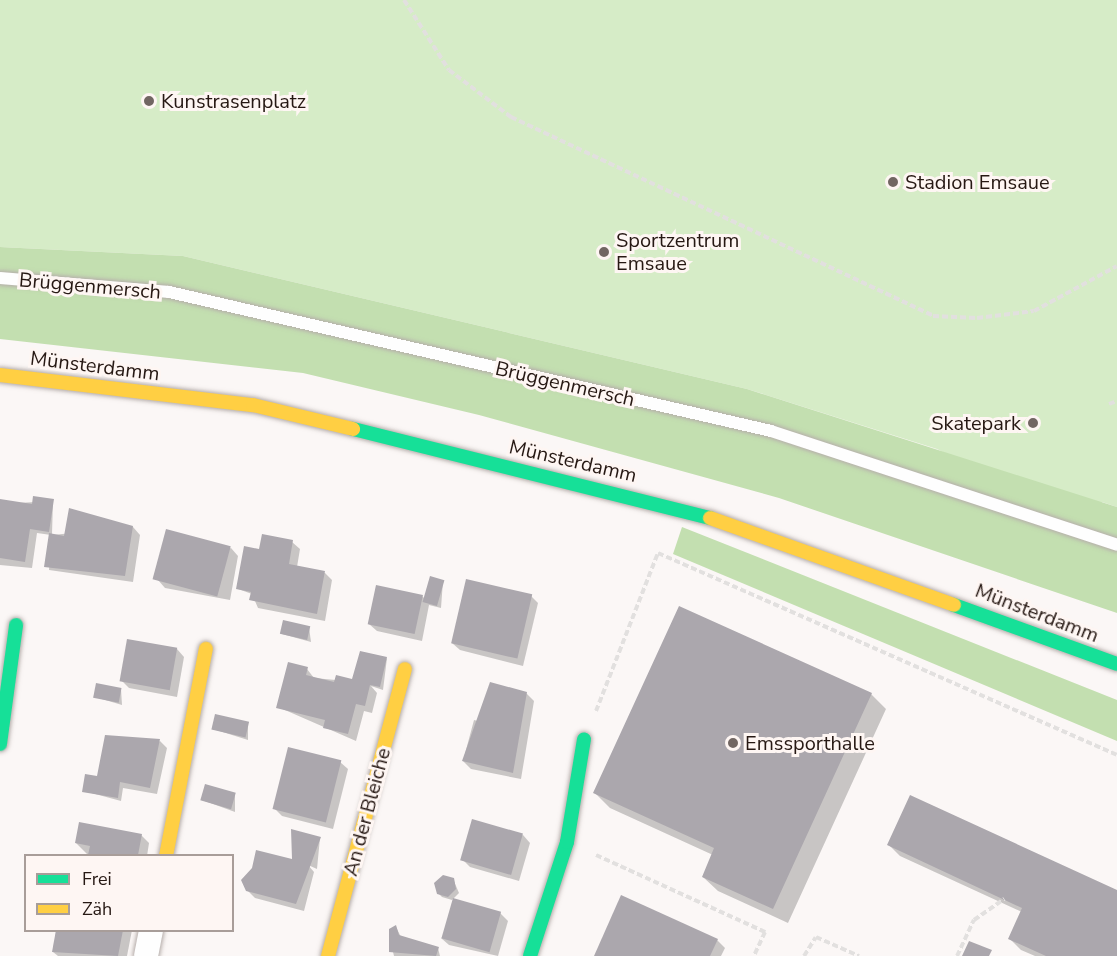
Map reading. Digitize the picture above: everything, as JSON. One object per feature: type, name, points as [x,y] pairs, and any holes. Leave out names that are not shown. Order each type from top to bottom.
[{"type":"main road","name":"Münsterdamm","points":[[0,375],[253,405],[674,505],[1117,664]]},
{"type":"main road","points":[[0,744],[16,625]]},
{"type":"main road","points":[[166,854],[206,650]]},
{"type":"main road","name":"An der Bleiche","points":[[328,956],[405,669]]},
{"type":"main road","points":[[530,956],[567,842],[584,740]]},
{"type":"street","points":[[146,956],[151,932]]},
{"type":"lane","name":"Brüggenmersch","points":[[0,278],[169,292],[771,431],[1117,545]]},
{"type":"path","points":[[404,0],[450,70],[511,117],[933,316],[977,318],[1034,311],[1117,266]]},
{"type":"path","points":[[1110,404],[1117,401]]},
{"type":"path","points":[[584,740],[658,553],[1117,755]]},
{"type":"path","points":[[567,842],[765,932],[754,956]]},
{"type":"path","points":[[957,956],[974,920],[1004,899]]},
{"type":"path","points":[[804,956],[816,937],[855,955]]},
{"type":"green space","name":"Sportzentrum Emsaue","points":[[0,0],[1117,0],[1117,507],[1102,502],[1089,526],[937,449],[747,389],[183,256],[0,247]]},
{"type":"green space","points":[[0,247],[183,256],[747,389],[1117,507],[1117,613],[779,498],[479,415],[303,373],[0,339]]},
{"type":"green space","points":[[682,527],[1117,700],[1117,741],[673,554]]},
{"type":"building","points":[[33,496],[54,499],[49,532],[30,529],[25,562],[0,558],[0,499],[32,504]]},
{"type":"building","points":[[69,508],[133,526],[125,576],[44,567],[49,533],[64,536]]},
{"type":"building","points":[[166,529],[231,546],[217,597],[153,579]]},
{"type":"building","points":[[262,534],[293,540],[289,564],[325,571],[317,614],[249,600],[251,592],[236,589],[244,546],[259,549]]},
{"type":"building","points":[[430,576],[444,580],[437,606],[423,602]]},
{"type":"building","points":[[466,579],[532,594],[517,659],[451,643]]},
{"type":"building","points":[[376,585],[423,595],[415,634],[368,624]]},
{"type":"building","name":"Emssporthalle","points":[[679,606],[872,693],[773,909],[702,877],[714,848],[593,793]]},
{"type":"building","points":[[283,620],[310,626],[307,640],[280,634]]},
{"type":"building","points":[[127,639],[177,648],[170,690],[120,681]]},
{"type":"building","points":[[360,651],[387,657],[380,687],[370,685],[365,706],[356,704],[348,734],[323,728],[325,720],[276,708],[288,662],[308,667],[306,675],[334,682],[336,675],[352,679]]},
{"type":"building","points":[[490,682],[527,692],[513,773],[462,761]]},
{"type":"building","points":[[96,683],[122,688],[119,703],[93,698]]},
{"type":"building","points":[[215,714],[249,722],[246,737],[211,730]]},
{"type":"building","points":[[105,735],[160,739],[150,788],[120,782],[118,798],[82,792],[85,774],[97,776]]},
{"type":"building","points":[[288,747],[341,760],[326,822],[273,809]]},
{"type":"building","points":[[205,784],[236,793],[231,809],[200,800]]},
{"type":"building","points":[[910,795],[1117,890],[1117,956],[1046,956],[1008,939],[1022,908],[887,845]]},
{"type":"building","points":[[472,819],[523,834],[511,875],[460,860]]},
{"type":"building","points":[[79,822],[142,834],[138,854],[88,854],[90,846],[75,843]]},
{"type":"building","points":[[291,829],[321,837],[296,904],[246,891],[241,880],[252,868],[256,850],[292,859]]},
{"type":"building","points":[[443,875],[454,878],[456,889],[448,897],[437,894],[434,883]]},
{"type":"building","points":[[621,895],[718,939],[710,956],[594,956]]},
{"type":"building","points":[[453,898],[501,912],[489,952],[441,938]]},
{"type":"building","points":[[396,925],[399,935],[439,947],[436,956],[389,952],[389,929]]},
{"type":"building","points":[[56,932],[123,932],[118,956],[52,952]]},
{"type":"building","points":[[969,941],[992,950],[989,956],[962,956]]},
{"type":"traffic: fast","points":[[353,429],[710,518]]},
{"type":"traffic: fast","points":[[954,605],[1117,664]]},
{"type":"traffic: fast","points":[[0,744],[16,625]]},
{"type":"traffic: fast","points":[[530,956],[567,842],[584,739]]},
{"type":"traffic: slow","points":[[0,375],[253,405],[353,429]]},
{"type":"traffic: slow","points":[[710,518],[954,605]]},
{"type":"traffic: slow","points":[[166,854],[206,649]]},
{"type":"traffic: slow","points":[[328,956],[405,669]]},
{"type":"place","name":"Kunstrasenplatz","points":[[149,101]]},
{"type":"place","name":"Stadion Emsaue","points":[[893,182]]},
{"type":"place","name":"Sportzentrum Emsaue","points":[[604,252]]},
{"type":"place","name":"Skatepark","points":[[1033,423]]},
{"type":"place","name":"Emssporthalle","points":[[733,743]]}]
